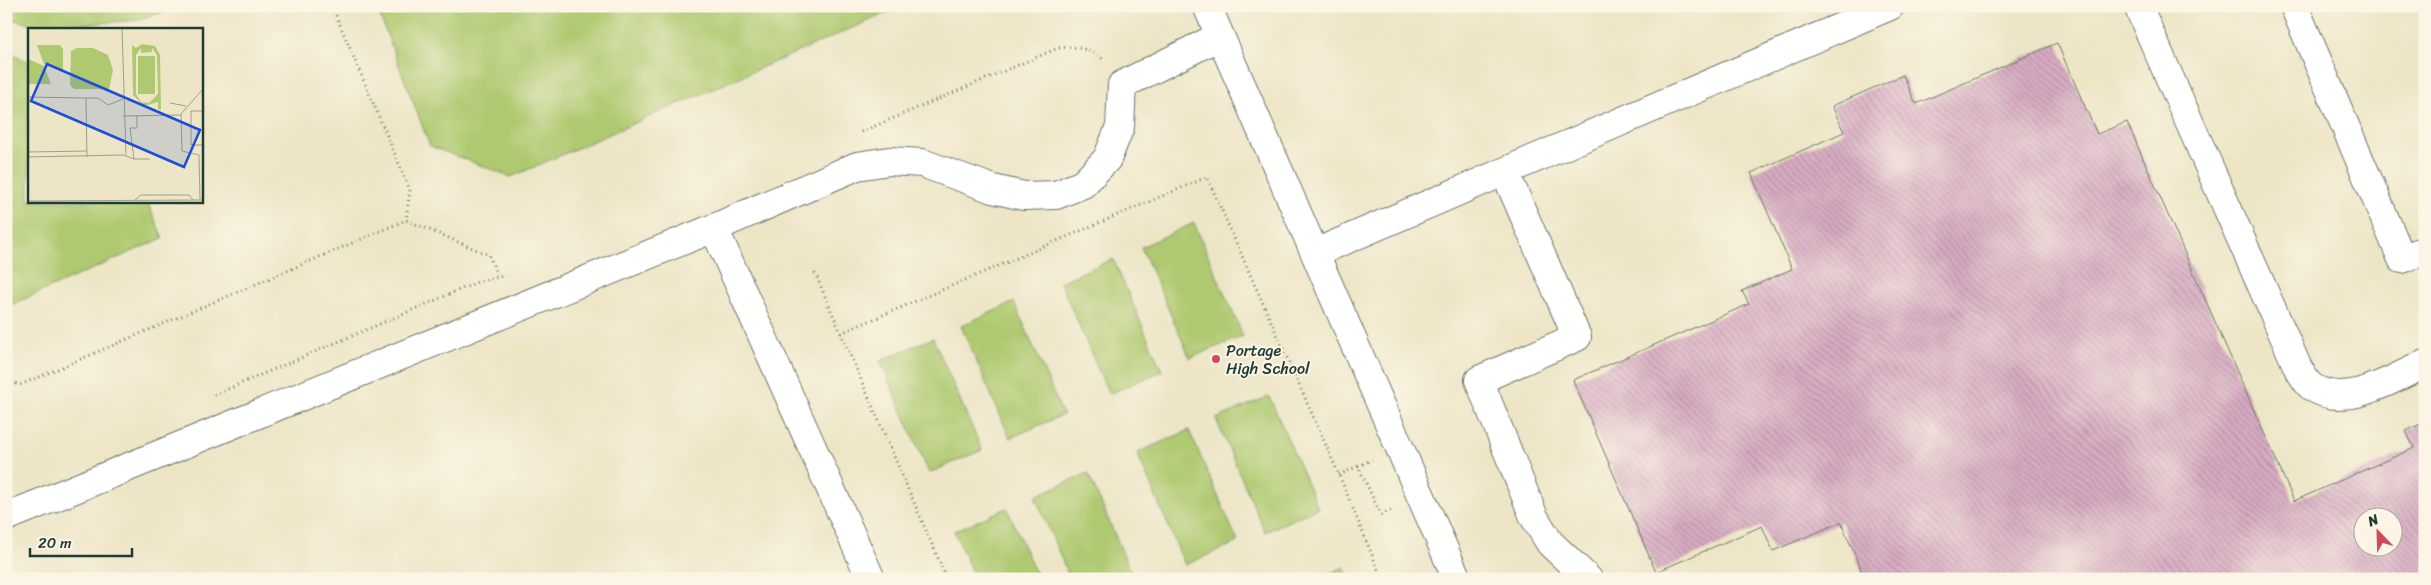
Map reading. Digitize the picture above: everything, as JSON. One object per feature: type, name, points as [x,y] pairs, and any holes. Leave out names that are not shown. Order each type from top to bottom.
[{"type":"lane","points":[[1207,6],[1457,579]]},
{"type":"lane","points":[[1315,253],[1890,6]]},
{"type":"lane","points":[[2138,6],[2298,368],[2311,386],[2328,394],[2347,395],[2367,389],[2425,364]]},
{"type":"lane","points":[[2294,6],[2413,255]]},
{"type":"lane","points":[[6,517],[714,228],[857,166],[889,161],[922,163],[993,189],[1024,196],[1056,195],[1083,184],[1107,159],[1120,127],[1122,85],[1220,36]]},
{"type":"lane","points":[[1505,172],[1577,337],[1479,380],[1534,516],[1550,543],[1588,579]]},
{"type":"lane","points":[[714,228],[871,579]]},
{"type":"path","points":[[332,6],[410,190],[406,220]]},
{"type":"path","points":[[841,333],[1207,177],[1339,475],[1382,579]]},
{"type":"path","points":[[6,381],[20,385],[406,220],[489,254],[498,278]]},
{"type":"path","points":[[815,274],[947,579]]},
{"type":"path","points":[[1358,466],[1372,459]]},
{"type":"green space","points":[[6,6],[180,6],[141,20],[44,27],[6,18]]},
{"type":"green space","points":[[376,6],[903,6],[511,177],[430,146]]},
{"type":"green space","points":[[6,50],[28,61],[28,202],[147,202],[163,238],[6,307]]},
{"type":"green space","points":[[1194,223],[1243,336],[1190,358],[1141,247]]},
{"type":"green space","points":[[1113,259],[1162,371],[1109,394],[1060,282]]},
{"type":"green space","points":[[1014,302],[1063,415],[1010,438],[961,326]]},
{"type":"green space","points":[[933,338],[982,450],[929,473],[880,361]]},
{"type":"green space","points":[[1269,396],[1318,508],[1265,532],[1216,419]]},
{"type":"green space","points":[[1189,430],[1238,542],[1185,565],[1137,453]]},
{"type":"green space","points":[[1088,473],[1134,579],[1070,579],[1035,496]]},
{"type":"green space","points":[[1007,508],[1038,579],[975,579],[954,531]]},
{"type":"green space","points":[[1344,567],[1349,579],[1316,579]]},
{"type":"building","points":[[2057,43],[2097,134],[2127,122],[2294,501],[2414,448],[2406,431],[2425,422],[2425,579],[1865,579],[1841,522],[1773,551],[1762,526],[1656,572],[1573,380],[1749,304],[1742,291],[1792,269],[1751,173],[1844,132],[1832,106],[1903,75],[1916,104]]},
{"type":"place","name":"Portage High School","points":[[1216,359]]}]
